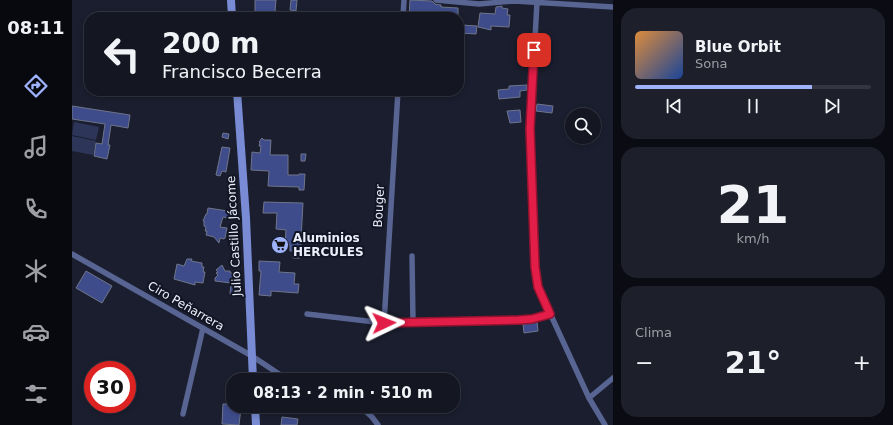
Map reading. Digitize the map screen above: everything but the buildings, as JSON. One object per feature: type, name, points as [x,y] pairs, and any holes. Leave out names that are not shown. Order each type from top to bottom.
[{"type":"main road","points":[[231,0],[232,12]]},
{"type":"main road","name":"Julio Castillo Jácome","points":[[238,96],[246,218],[253,373]]},
{"type":"main road","points":[[255,413],[256,425]]},
{"type":"street","points":[[403,12],[404,0]]},
{"type":"street","points":[[436,0],[537,2],[613,8]]},
{"type":"street","points":[[537,2],[530,129],[535,267],[538,287],[589,398],[605,425]]},
{"type":"street","name":"Bouger","points":[[384,323],[398,96]]},
{"type":"street","name":"Ciro Peñarrera","points":[[72,254],[252,356],[278,373]]},
{"type":"street","points":[[412,256],[413,322]]},
{"type":"street","points":[[307,314],[384,323],[519,320],[532,319],[550,314]]},
{"type":"street","points":[[183,414],[203,328]]},
{"type":"street","points":[[589,398],[613,378]]},
{"type":"street","points":[[368,413],[378,425]]},
{"type":"shaded area","points":[[74,122],[99,127],[96,140],[72,135]]},
{"type":"shaded area","points":[[72,136],[96,141],[93,155],[72,151]]},
{"type":"place","name":"Aluminios HERCULES","points":[[280,245]]},
{"type":"route","points":[[384,323],[519,320],[532,319],[550,314],[538,287],[535,267],[530,129],[534,50]]}]
